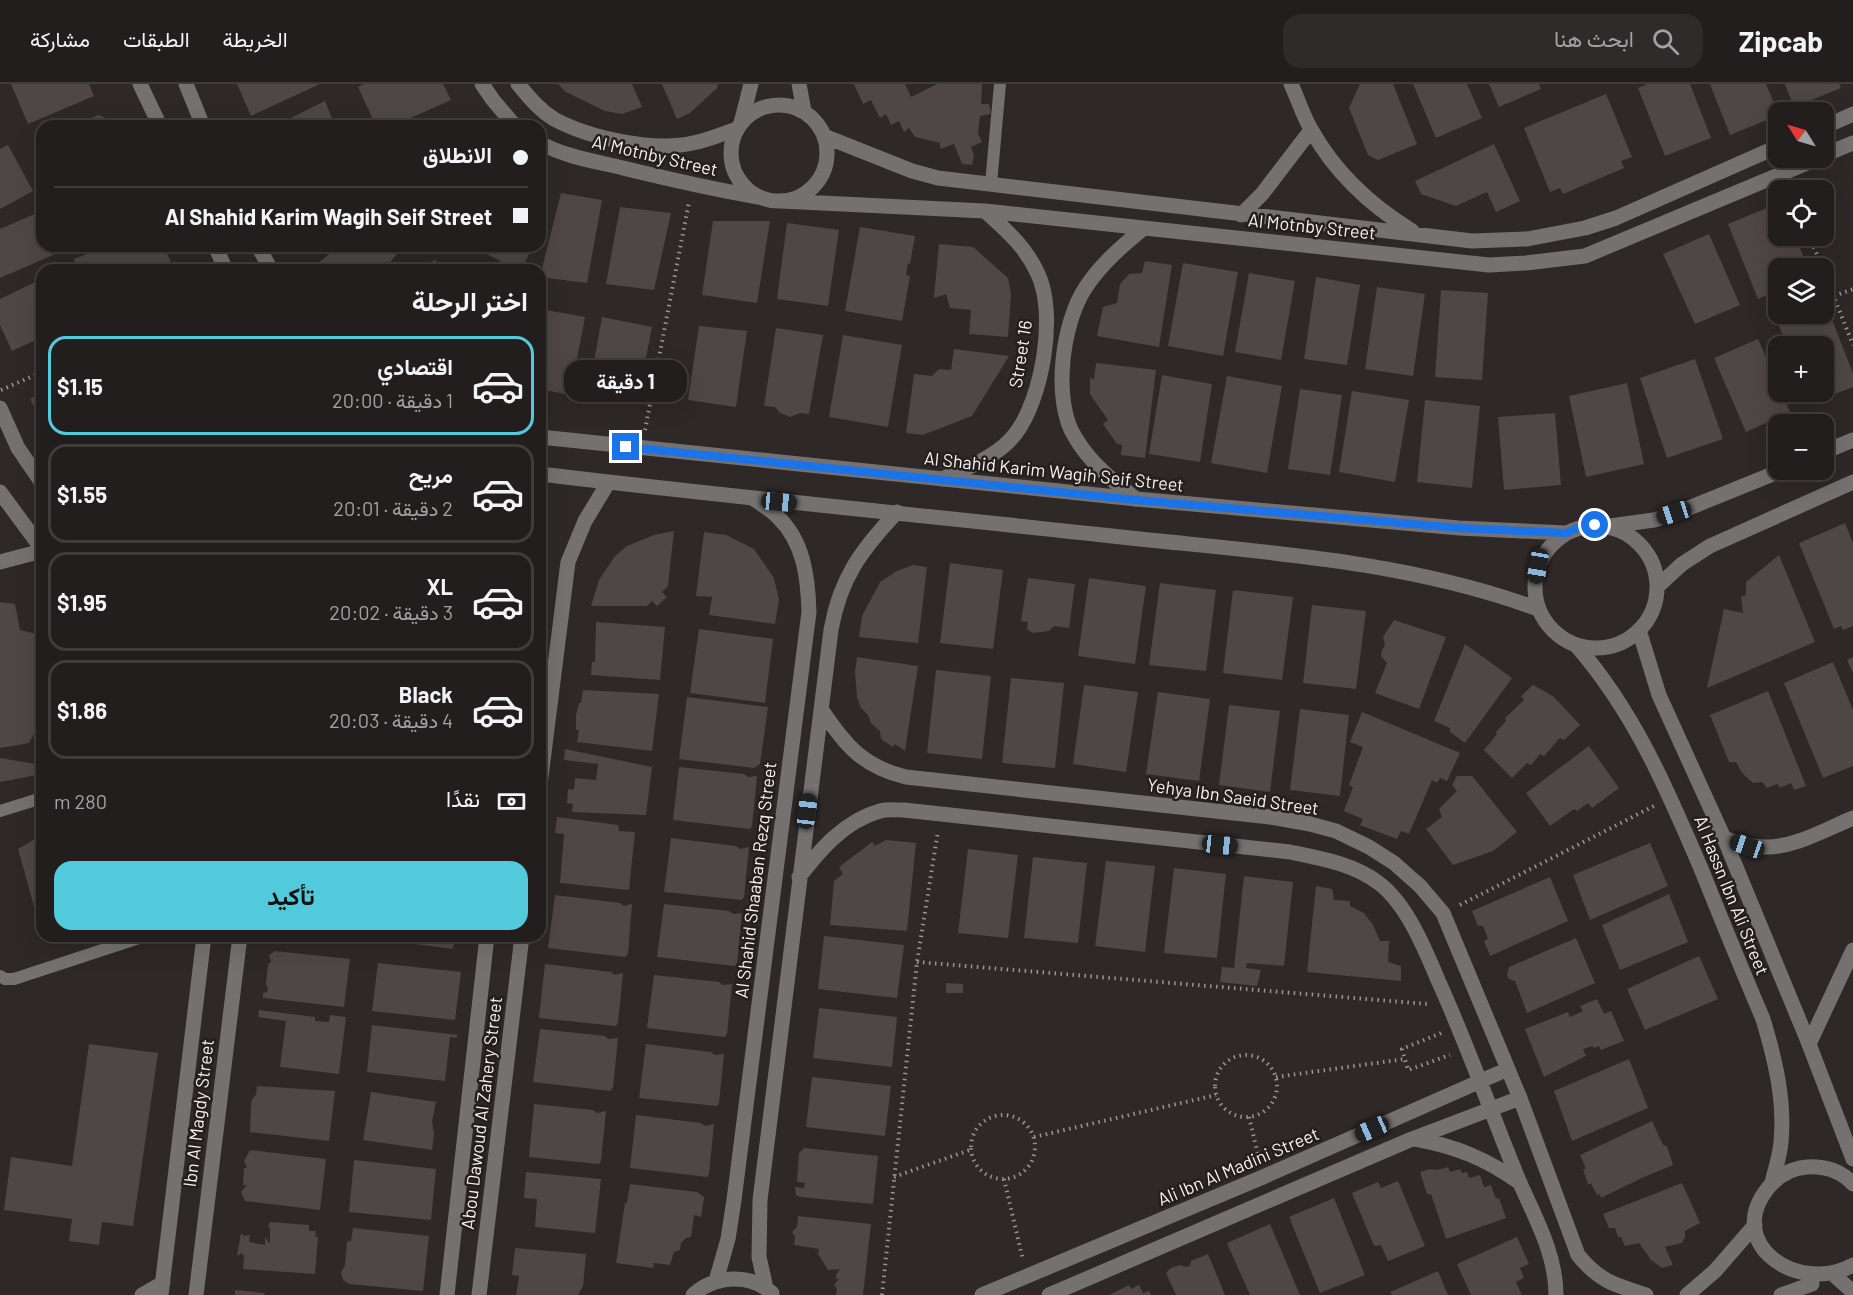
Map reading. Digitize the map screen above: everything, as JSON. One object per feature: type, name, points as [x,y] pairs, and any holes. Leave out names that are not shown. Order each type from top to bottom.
[{"type":"street","points":[[140,84],[157,120]]},
{"type":"street","points":[[186,84],[201,120]]},
{"type":"street","points":[[482,84],[510,120]]},
{"type":"street","name":"Al Motnby Street","points":[[518,84],[532,102],[552,118],[573,128],[631,143],[669,146],[692,144],[739,126]]},
{"type":"street","points":[[739,126],[759,109],[782,104],[804,111],[816,122],[824,136],[827,154],[823,171],[813,187],[798,197],[781,201],[764,199],[749,191],[738,178],[731,162],[731,145],[752,84]]},
{"type":"street","points":[[799,84],[804,111]]},
{"type":"street","points":[[1291,84],[1311,130],[1333,164],[1352,185],[1392,218],[1418,234]]},
{"type":"street","points":[[1834,123],[1853,114]]},
{"type":"street","points":[[1241,215],[1262,194],[1311,130]]},
{"type":"street","name":"Al Motnby Street","points":[[824,136],[912,171],[938,178],[1472,241],[1527,238],[1585,228],[1616,218],[1768,151]]},
{"type":"street","points":[[1834,152],[1853,143]]},
{"type":"street","name":"Al Motnby Street","points":[[546,146],[564,153],[764,199]]},
{"type":"street","name":"Al Motnby Street","points":[[781,201],[985,211],[1489,265],[1585,256],[1795,168]]},
{"type":"street","name":"Street 16","points":[[942,479],[996,452],[1015,434],[1028,413],[1038,383],[1045,340],[1046,306],[1039,276],[1025,251],[1009,232],[985,211]]},
{"type":"street","points":[[1136,500],[1090,459],[1073,436],[1064,412],[1062,382],[1065,345],[1073,313],[1084,289],[1115,252],[1144,228]]},
{"type":"street","points":[[0,408],[18,448],[36,474]]},
{"type":"street","name":"Al Shahid Karim Wagih Seif Street","points":[[546,438],[1136,500],[1459,528],[1566,533]]},
{"type":"street","points":[[1834,448],[1853,440]]},
{"type":"street","points":[[546,475],[755,500],[897,512],[1318,558],[1412,572],[1448,580],[1495,593],[1538,609]]},
{"type":"street","points":[[1610,526],[1629,534],[1644,548],[1654,566],[1657,587],[1655,602],[1649,617],[1639,630],[1621,643],[1598,648],[1576,645],[1560,637],[1547,625],[1538,609],[1534,587],[1538,566],[1549,547],[1566,533],[1580,527],[1610,526],[1654,520],[1710,501],[1768,476]]},
{"type":"street","points":[[1657,587],[1682,564],[1710,546],[1853,482]]},
{"type":"street","points":[[546,737],[568,562],[585,521],[608,483]]},
{"type":"street","points":[[0,492],[36,542]]},
{"type":"street","name":"Al Shahid Shaaban Rezq Street","points":[[716,1281],[728,1239],[734,1200],[809,612],[808,582],[802,558],[792,535],[778,517],[755,500]]},
{"type":"street","points":[[770,1292],[759,1257],[760,1200],[832,619],[842,587],[869,542],[897,512]]},
{"type":"street","points":[[0,562],[36,552]]},
{"type":"street","name":"Al Hassn Ibn Ali Street","points":[[1639,630],[1659,695],[1724,838],[1809,1044],[1853,1159]]},
{"type":"street","name":"Al Hassn Ibn Ali Street","points":[[1576,645],[1602,675],[1620,702],[1671,797],[1763,1019],[1774,1056],[1782,1112],[1781,1143],[1772,1183]]},
{"type":"street","name":"Yehya Ibn Saeid Street","points":[[821,709],[838,735],[853,751],[868,763],[886,772],[906,777],[1270,817],[1310,824],[1336,831],[1369,847],[1394,863],[1420,886],[1443,913],[1520,1098],[1578,1255],[1592,1272],[1610,1282],[1646,1295]]},
{"type":"street","points":[[787,788],[810,789]]},
{"type":"street","points":[[799,877],[821,849],[840,832],[860,819],[881,811],[904,810],[1290,852],[1325,859],[1355,869],[1380,884],[1400,906],[1425,949],[1468,1048],[1553,1262],[1556,1295]]},
{"type":"street","points":[[1724,838],[1747,846],[1767,848],[1789,844],[1853,818]]},
{"type":"street","name":"Ibn Al Magdy Street","points":[[162,1289],[203,942]]},
{"type":"street","name":"Ibn Al Magdy Street","points":[[196,1295],[239,942]]},
{"type":"street","name":"Abou Dawoud Al Zahery Street","points":[[447,1295],[486,942]]},
{"type":"street","name":"Abou Dawoud Al Zahery Street","points":[[479,1295],[521,942]]},
{"type":"street","points":[[1809,1044],[1853,950]]},
{"type":"street","name":"Ali Ibn Al Madini Street","points":[[982,1295],[1263,1177],[1508,1070]]},
{"type":"street","points":[[1050,1295],[1412,1139],[1520,1098]]},
{"type":"street","points":[[1412,1139],[1441,1143],[1469,1153],[1496,1166],[1520,1183]]},
{"type":"street","points":[[1817,1282],[1798,1280],[1781,1273],[1767,1260],[1758,1244],[1755,1226],[1756,1210],[1762,1195],[1772,1183],[1786,1173],[1801,1168],[1817,1167],[1833,1170],[1853,1184]]},
{"type":"street","points":[[1687,1295],[1715,1271],[1755,1226]]},
{"type":"street","points":[[1781,1295],[1836,1276],[1853,1265]]},
{"type":"street","points":[[1836,1276],[1853,1292]]},
{"type":"street","points":[[693,1295],[716,1281],[733,1278],[750,1281],[770,1292]]},
{"type":"street","points":[[142,1295],[162,1289]]},
{"type":"lane","points":[[991,184],[1000,84]]},
{"type":"lane","points":[[0,811],[36,800]]},
{"type":"lane","points":[[0,976],[4,979],[14,979],[128,942]]},
{"type":"path","points":[[642,449],[692,184]]},
{"type":"path","points":[[1853,289],[1834,297],[1853,345]]},
{"type":"path","points":[[0,390],[36,375]]},
{"type":"path","points":[[1443,913],[1671,797]]},
{"type":"path","points":[[882,1295],[917,962],[940,814]]},
{"type":"path","points":[[917,962],[1450,1006]]},
{"type":"path","points":[[1459,1026],[1403,1048],[1405,1059],[1410,1071],[1468,1048]]},
{"type":"path","points":[[1250,1054],[1266,1062],[1276,1077],[1277,1086],[1272,1103],[1258,1114],[1249,1117],[1232,1114],[1225,1109],[1216,1095],[1214,1086],[1219,1069],[1233,1057],[1250,1054]]},
{"type":"path","points":[[1276,1077],[1405,1059]]},
{"type":"path","points":[[1034,1137],[1216,1095]]},
{"type":"path","points":[[996,1115],[1015,1117],[1024,1122],[1034,1137],[1034,1154],[1026,1169],[1012,1178],[995,1178],[981,1171],[970,1150],[974,1131],[980,1124],[996,1115]]},
{"type":"path","points":[[1249,1117],[1263,1177]]},
{"type":"path","points":[[894,1177],[970,1150]]},
{"type":"path","points":[[1004,1179],[1026,1277]]},
{"type":"building","points":[[11,84],[89,84],[94,96],[28,124]]},
{"type":"building","points":[[237,84],[320,84],[251,116]]},
{"type":"building","points":[[364,84],[443,84],[451,100],[406,120],[373,120],[358,87]]},
{"type":"building","points":[[558,84],[632,84],[642,107],[622,114],[605,111],[566,92]]},
{"type":"building","points":[[662,84],[718,84],[717,88],[690,113],[677,119]]},
{"type":"building","points":[[854,84],[905,84],[911,97],[937,84],[982,84],[981,104],[989,104],[991,114],[980,116],[978,134],[982,142],[971,147],[974,155],[972,165],[962,164],[954,144],[940,149],[940,143],[915,137],[909,128],[904,132],[899,121],[891,125],[886,114],[880,118],[871,100],[863,104]]},
{"type":"building","points":[[1360,84],[1393,84],[1417,144],[1378,160],[1368,155],[1349,108]]},
{"type":"building","points":[[1413,84],[1467,84],[1482,118],[1436,138]]},
{"type":"building","points":[[1489,84],[1539,84],[1541,89],[1499,107]]},
{"type":"building","points":[[1647,84],[1690,84],[1711,138],[1665,156],[1638,88]]},
{"type":"building","points":[[1710,84],[1766,84],[1774,102],[1768,102],[1768,119],[1730,135]]},
{"type":"building","points":[[1785,84],[1839,84],[1841,88],[1806,102],[1792,102]]},
{"type":"building","points":[[1606,94],[1632,157],[1621,161],[1624,168],[1563,194],[1560,188],[1550,192],[1524,128]]},
{"type":"building","points":[[325,101],[333,120],[287,120]]},
{"type":"building","points":[[98,115],[104,117],[105,120],[87,120]]},
{"type":"building","points":[[1494,144],[1520,201],[1496,212],[1487,192],[1456,206],[1421,194],[1415,181]]},
{"type":"building","points":[[8,145],[33,191],[0,209],[0,149]]},
{"type":"building","points":[[561,193],[602,200],[587,283],[546,278],[546,264],[543,264]]},
{"type":"building","points":[[620,207],[671,213],[654,290],[606,284]]},
{"type":"building","points":[[1768,208],[1768,246],[1799,246],[1804,258],[1768,258],[1768,295],[1758,299],[1728,224]]},
{"type":"building","points":[[35,214],[36,252],[52,252],[53,255],[0,278],[0,229]]},
{"type":"building","points":[[713,221],[770,221],[757,303],[702,295]]},
{"type":"building","points":[[787,223],[839,230],[828,306],[777,299]]},
{"type":"building","points":[[860,227],[915,236],[906,275],[910,276],[902,321],[845,311]]},
{"type":"building","points":[[1709,234],[1740,305],[1695,324],[1663,254]]},
{"type":"building","points":[[939,244],[973,247],[1008,278],[1011,294],[1008,337],[969,334],[971,310],[950,308],[946,294],[934,298]]},
{"type":"building","points":[[91,252],[166,252],[172,264],[76,264],[74,259]]},
{"type":"building","points":[[332,252],[398,252],[389,264],[317,264]]},
{"type":"building","points":[[483,252],[530,252],[524,264],[506,264]]},
{"type":"building","points":[[436,260],[437,264],[425,264]]},
{"type":"building","points":[[1145,261],[1172,265],[1159,347],[1097,336],[1103,307],[1117,303],[1120,284],[1129,274],[1142,273]]},
{"type":"building","points":[[1183,263],[1238,272],[1223,356],[1168,346]]},
{"type":"building","points":[[1249,273],[1295,281],[1281,360],[1235,352]]},
{"type":"building","points":[[1316,277],[1360,285],[1347,365],[1304,359]]},
{"type":"building","points":[[36,282],[36,340],[12,351],[0,325],[0,299]]},
{"type":"building","points":[[1377,287],[1425,294],[1413,376],[1365,369]]},
{"type":"building","points":[[1441,290],[1488,293],[1482,380],[1435,377]]},
{"type":"building","points":[[546,310],[585,317],[570,395],[546,390]]},
{"type":"building","points":[[602,317],[652,327],[637,404],[588,395]]},
{"type":"building","points":[[1784,324],[1834,324],[1853,373],[1853,387],[1834,394],[1834,336],[1783,336],[1779,326]]},
{"type":"building","points":[[699,326],[747,331],[736,407],[688,400]]},
{"type":"building","points":[[776,328],[823,335],[809,414],[800,413],[790,417],[780,413],[775,407],[764,406]]},
{"type":"building","points":[[843,335],[902,345],[888,427],[829,417]]},
{"type":"building","points":[[1758,339],[1768,361],[1768,402],[1786,402],[1790,412],[1768,414],[1768,422],[1746,432],[1714,358]]},
{"type":"building","points":[[954,349],[1009,356],[972,416],[923,435],[906,433],[914,374],[932,376],[939,369],[951,370]]},
{"type":"building","points":[[1695,359],[1723,439],[1667,458],[1640,378]]},
{"type":"building","points":[[1096,363],[1156,370],[1145,458],[1121,455],[1122,445],[1117,444],[1103,424],[1108,420],[1090,394],[1090,377],[1094,380]]},
{"type":"building","points":[[1162,375],[1212,384],[1200,462],[1149,454]]},
{"type":"building","points":[[1227,376],[1282,386],[1267,473],[1211,463]]},
{"type":"building","points":[[1627,383],[1644,464],[1586,477],[1569,396]]},
{"type":"building","points":[[1300,389],[1342,395],[1330,475],[1288,469]]},
{"type":"building","points":[[1352,391],[1409,400],[1395,482],[1339,472]]},
{"type":"building","points":[[36,396],[36,410],[30,399]]},
{"type":"building","points":[[1425,400],[1480,406],[1472,488],[1417,482]]},
{"type":"building","points":[[1555,413],[1561,485],[1504,490],[1498,417]]},
{"type":"building","points":[[1845,523],[1853,543],[1853,626],[1843,630],[1841,626],[1834,629],[1799,543]]},
{"type":"building","points":[[674,531],[668,586],[662,592],[667,597],[657,606],[652,601],[647,606],[591,606],[599,580],[615,556],[627,546],[654,535]]},
{"type":"building","points":[[704,532],[726,535],[754,549],[774,578],[779,600],[775,624],[709,615],[712,597],[696,596]]},
{"type":"building","points":[[1779,555],[1815,642],[1707,688],[1724,609],[1743,613],[1741,597],[1746,595],[1746,582]]},
{"type":"building","points":[[950,563],[1003,570],[993,649],[940,643]]},
{"type":"building","points":[[913,565],[927,567],[918,643],[859,637],[862,616],[880,582],[897,571]]},
{"type":"building","points":[[1028,578],[1075,584],[1069,628],[1054,626],[1049,631],[1033,633],[1027,629],[1028,622],[1021,621]]},
{"type":"building","points":[[1089,578],[1146,586],[1135,664],[1078,656]]},
{"type":"building","points":[[1160,583],[1216,590],[1206,671],[1149,665]]},
{"type":"building","points":[[1233,590],[1293,597],[1282,680],[1223,673]]},
{"type":"building","points":[[0,602],[15,604],[20,630],[36,634],[36,731],[29,743],[0,748]]},
{"type":"building","points":[[1312,605],[1366,611],[1356,689],[1303,683]]},
{"type":"building","points":[[1394,620],[1446,637],[1419,709],[1375,693],[1387,663],[1381,656],[1385,646],[1383,637]]},
{"type":"building","points":[[596,622],[665,627],[660,680],[591,675],[592,662],[595,662]]},
{"type":"building","points":[[699,629],[773,639],[765,703],[690,693]]},
{"type":"building","points":[[1465,644],[1512,678],[1465,743],[1450,732],[1450,728],[1434,721]]},
{"type":"building","points":[[857,657],[918,666],[905,751],[881,739],[880,731],[871,723],[868,715],[861,708],[857,697],[855,672]]},
{"type":"building","points":[[1853,657],[1853,673],[1847,660]]},
{"type":"building","points":[[1833,662],[1853,710],[1853,766],[1823,778],[1784,683]]},
{"type":"building","points":[[936,670],[991,676],[982,759],[927,753]]},
{"type":"building","points":[[1011,678],[1064,683],[1055,768],[1002,763]]},
{"type":"building","points":[[1084,685],[1138,692],[1126,772],[1073,764]]},
{"type":"building","points":[[1533,685],[1553,696],[1580,725],[1564,740],[1560,738],[1544,756],[1540,754],[1531,765],[1527,763],[1512,778],[1484,750],[1506,721],[1505,718],[1524,700],[1521,696]]},
{"type":"building","points":[[583,690],[659,694],[652,751],[577,742],[579,730],[576,730],[576,715]]},
{"type":"building","points":[[1768,691],[1806,786],[1794,790],[1791,783],[1780,788],[1777,784],[1767,788],[1762,782],[1753,783],[1742,773],[1736,762],[1729,762],[1710,715]]},
{"type":"building","points":[[1158,692],[1210,699],[1199,781],[1146,774]]},
{"type":"building","points":[[687,697],[768,707],[760,764],[754,768],[679,759]]},
{"type":"building","points":[[1229,705],[1280,711],[1270,792],[1219,785]]},
{"type":"building","points":[[1300,709],[1349,715],[1340,796],[1290,790]]},
{"type":"building","points":[[1362,712],[1460,753],[1447,781],[1440,778],[1437,783],[1432,780],[1409,834],[1401,831],[1397,839],[1360,825],[1363,819],[1344,811],[1353,787],[1349,785],[1363,747],[1350,742]]},
{"type":"building","points":[[1589,746],[1619,788],[1592,808],[1588,803],[1577,811],[1574,809],[1550,826],[1526,793]]},
{"type":"building","points":[[565,749],[652,767],[646,815],[572,812],[573,804],[567,803],[568,789],[574,790],[575,778],[596,780],[598,764],[564,760]]},
{"type":"building","points":[[0,758],[36,764],[36,775],[0,782]]},
{"type":"building","points":[[679,767],[744,774],[748,777],[757,776],[750,829],[673,820]]},
{"type":"building","points":[[1457,776],[1472,776],[1517,832],[1493,851],[1453,865],[1426,829],[1442,817],[1439,809],[1457,791],[1452,785]]},
{"type":"building","points":[[557,817],[618,825],[619,831],[635,832],[629,890],[560,883],[564,834],[555,833]]},
{"type":"building","points":[[36,838],[36,913],[18,849]]},
{"type":"building","points":[[671,838],[736,846],[740,849],[749,847],[742,900],[664,892]]},
{"type":"building","points":[[886,840],[916,843],[907,931],[830,925],[834,881],[843,874],[839,867],[872,842],[875,846]]},
{"type":"building","points":[[1650,843],[1668,886],[1590,920],[1573,875]]},
{"type":"building","points":[[968,849],[1018,855],[1008,938],[958,933]]},
{"type":"building","points":[[1033,857],[1087,863],[1078,943],[1024,938]]},
{"type":"building","points":[[1106,861],[1155,866],[1145,952],[1095,946]]},
{"type":"building","points":[[1174,868],[1226,874],[1217,958],[1164,953]]},
{"type":"building","points":[[1244,876],[1293,882],[1284,966],[1247,963],[1246,968],[1261,970],[1257,986],[1220,982],[1222,967],[1234,968]]},
{"type":"building","points":[[1550,877],[1568,921],[1490,956],[1484,941],[1488,939],[1483,926],[1478,926],[1472,911]]},
{"type":"building","points":[[1316,886],[1332,889],[1334,900],[1350,901],[1350,906],[1364,913],[1373,925],[1380,941],[1389,941],[1388,962],[1401,966],[1401,981],[1307,972]]},
{"type":"building","points":[[1669,894],[1688,942],[1620,970],[1602,925]]},
{"type":"building","points":[[555,895],[620,903],[624,906],[632,904],[628,954],[625,957],[548,948]]},
{"type":"building","points":[[664,904],[729,911],[733,914],[742,913],[735,966],[657,957]]},
{"type":"building","points":[[824,936],[904,945],[897,998],[818,989]]},
{"type":"building","points":[[1576,938],[1595,983],[1527,1013],[1515,981],[1509,979],[1507,975],[1509,967]]},
{"type":"building","points":[[399,942],[454,942],[453,949]]},
{"type":"building","points":[[275,951],[350,959],[344,1007],[263,998],[263,993],[268,989],[266,984],[268,964],[271,962],[269,955]]},
{"type":"building","points":[[1699,956],[1718,999],[1645,1030],[1627,989]]},
{"type":"building","points":[[378,963],[461,972],[455,1020],[372,1011]]},
{"type":"building","points":[[545,964],[611,972],[614,975],[623,973],[616,1026],[539,1018]]},
{"type":"building","points":[[654,975],[719,982],[723,985],[732,984],[725,1037],[647,1028]]},
{"type":"building","points":[[946,983],[963,984],[963,993],[946,993]]},
{"type":"building","points":[[1597,999],[1604,1014],[1611,1011],[1624,1041],[1601,1050],[1599,1046],[1583,1049],[1586,1056],[1544,1077],[1525,1029],[1568,1012],[1570,1017],[1583,1011],[1580,1006]]},
{"type":"building","points":[[819,1008],[897,1017],[892,1067],[813,1058]]},
{"type":"building","points":[[259,1010],[315,1017],[315,1021],[329,1022],[330,1015],[346,1017],[339,1074],[280,1067],[286,1021],[258,1017]]},
{"type":"building","points":[[372,1025],[458,1035],[456,1038],[450,1037],[445,1081],[367,1072]]},
{"type":"building","points":[[540,1029],[605,1036],[608,1039],[618,1038],[613,1088],[610,1091],[533,1082]]},
{"type":"building","points":[[89,1044],[158,1053],[133,1226],[102,1222],[99,1245],[69,1241],[72,1219],[4,1210],[11,1157],[72,1166]]},
{"type":"building","points":[[646,1044],[711,1052],[715,1055],[724,1054],[717,1106],[639,1098]]},
{"type":"building","points":[[1629,1059],[1648,1108],[1572,1141],[1554,1091]]},
{"type":"building","points":[[812,1077],[891,1086],[885,1136],[806,1127]]},
{"type":"building","points":[[257,1086],[335,1091],[329,1141],[250,1132],[251,1105]]},
{"type":"building","points":[[371,1092],[436,1102],[432,1121],[434,1134],[432,1150],[363,1140]]},
{"type":"building","points":[[534,1104],[593,1110],[597,1113],[606,1111],[599,1164],[529,1157]]},
{"type":"building","points":[[636,1115],[701,1123],[705,1126],[714,1124],[707,1177],[630,1168]]},
{"type":"building","points":[[1652,1121],[1663,1145],[1667,1146],[1673,1165],[1601,1198],[1591,1184],[1588,1184],[1583,1169],[1586,1169],[1580,1155]]},
{"type":"building","points":[[804,1148],[878,1156],[873,1204],[796,1195],[795,1187],[804,1188],[805,1183],[797,1182],[799,1153]]},
{"type":"building","points":[[250,1150],[326,1159],[320,1210],[245,1201],[241,1192],[247,1185],[243,1185],[244,1168],[247,1168],[244,1161]]},
{"type":"building","points":[[354,1160],[436,1169],[431,1220],[349,1212]]},
{"type":"building","points":[[1448,1167],[1450,1172],[1460,1169],[1462,1173],[1467,1172],[1469,1178],[1480,1175],[1484,1187],[1491,1185],[1496,1199],[1499,1198],[1506,1218],[1446,1239],[1431,1194],[1427,1194],[1420,1172]]},
{"type":"building","points":[[526,1172],[601,1179],[595,1233],[535,1227],[537,1199],[524,1198]]},
{"type":"building","points":[[1398,1181],[1425,1246],[1388,1261],[1381,1245],[1374,1246],[1352,1193],[1378,1182],[1381,1188]]},
{"type":"building","points":[[1682,1183],[1700,1223],[1685,1231],[1682,1243],[1665,1247],[1673,1265],[1662,1268],[1651,1260],[1639,1243],[1625,1246],[1615,1228],[1609,1228],[1603,1214]]},
{"type":"building","points":[[630,1184],[697,1192],[704,1197],[701,1217],[694,1215],[691,1237],[686,1238],[681,1243],[680,1250],[674,1252],[670,1265],[654,1263],[653,1268],[616,1263]]},
{"type":"building","points":[[1334,1198],[1365,1275],[1320,1293],[1289,1217]]},
{"type":"building","points":[[798,1216],[871,1224],[863,1295],[836,1295],[837,1289],[834,1285],[839,1279],[836,1279],[836,1275],[840,1269],[828,1270],[818,1254],[819,1249],[794,1245],[795,1237],[792,1232],[797,1227]]},
{"type":"building","points":[[270,1222],[309,1225],[309,1231],[316,1231],[315,1237],[318,1237],[315,1274],[243,1269],[244,1257],[242,1253],[237,1256],[241,1233],[244,1236],[250,1235],[249,1242],[265,1245],[265,1237],[270,1243],[270,1228],[268,1227]]},
{"type":"building","points":[[1270,1224],[1300,1295],[1250,1295],[1227,1243]]},
{"type":"building","points":[[353,1228],[429,1236],[423,1291],[349,1284],[343,1280],[341,1273],[345,1265],[347,1242],[351,1241]]},
{"type":"building","points":[[1517,1237],[1529,1264],[1520,1268],[1524,1278],[1516,1282],[1522,1295],[1471,1295],[1457,1264]]},
{"type":"building","points":[[515,1248],[586,1254],[583,1286],[578,1295],[516,1295],[519,1276],[512,1275]]},
{"type":"building","points":[[1208,1254],[1225,1295],[1176,1295],[1166,1273],[1171,1268],[1180,1265],[1190,1266],[1191,1261]]},
{"type":"building","points":[[1438,1271],[1448,1295],[1392,1295],[1390,1292]]},
{"type":"building","points":[[1129,1285],[1131,1289],[1139,1285],[1143,1293],[1149,1291],[1151,1295],[1109,1295]]},
{"type":"building","points":[[235,1290],[265,1293],[264,1295],[235,1295]]},
{"type":"route","points":[[626,447],[1136,500],[1495,531],[1566,533],[1580,527],[1595,525]]}]
